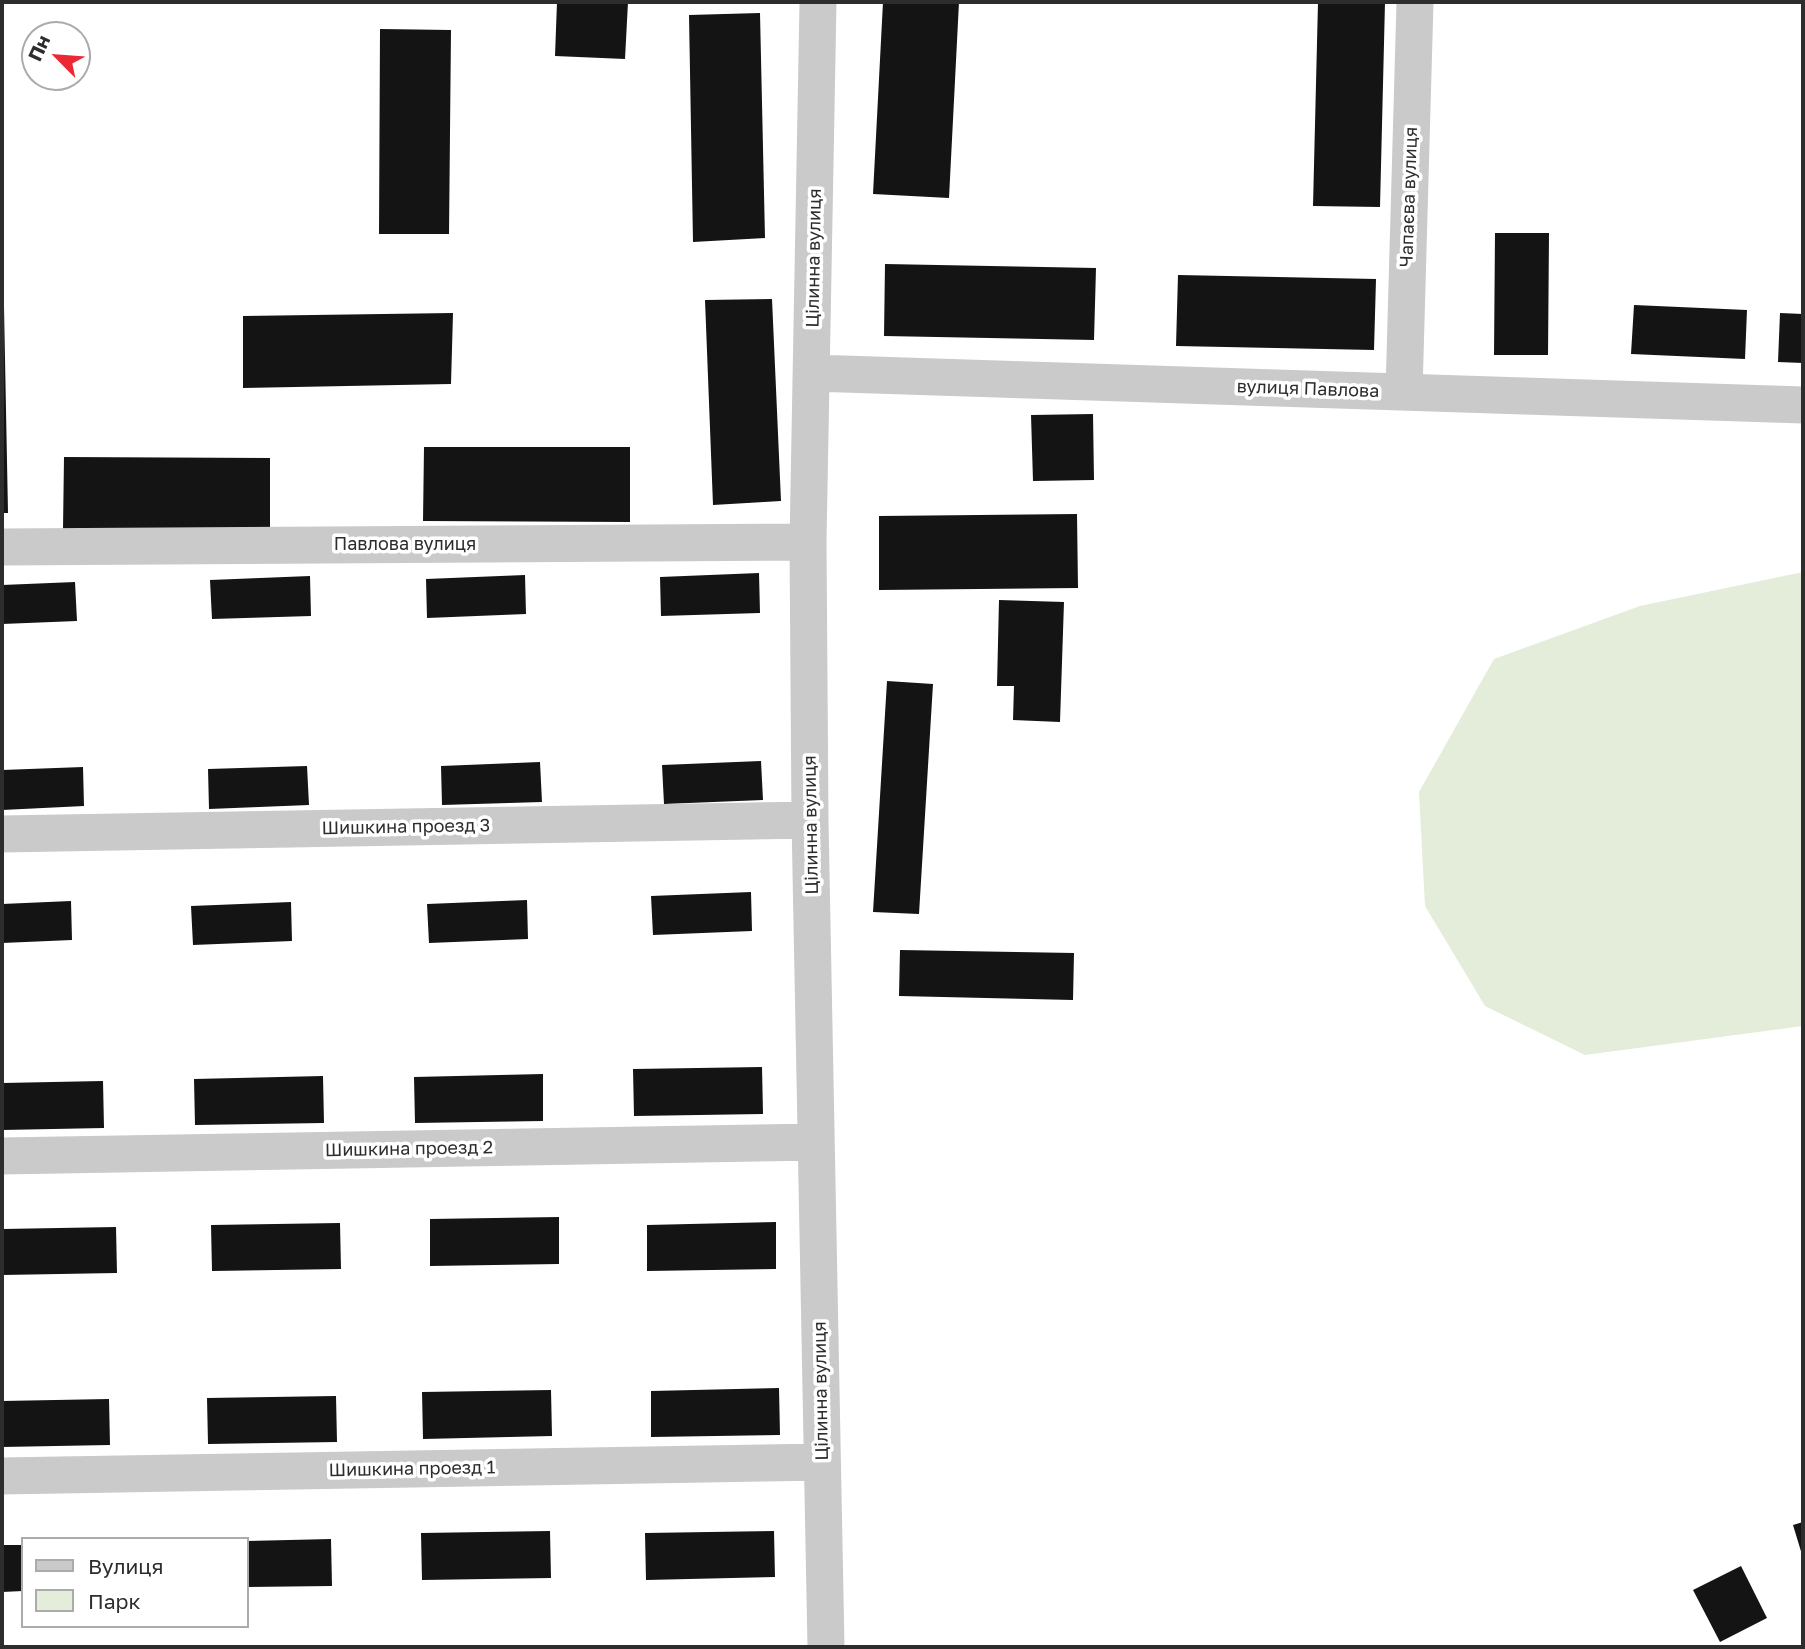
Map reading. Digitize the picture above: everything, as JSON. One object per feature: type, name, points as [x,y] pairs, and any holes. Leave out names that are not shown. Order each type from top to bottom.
[{"type":"street","name":"Цілинна вулиця","points":[[818,2],[808,542],[810,820],[826,1647]]},
{"type":"street","name":"Чапаєва вулиця","points":[[1404,392],[1415,2]]},
{"type":"street","name":"вулиця Павлова","points":[[813,373],[1803,405]]},
{"type":"street","name":"Павлова вулиця","points":[[2,547],[808,542]]},
{"type":"street","name":"Шишкина проезд 3","points":[[2,834],[810,820]]},
{"type":"street","name":"Шишкина проезд 2","points":[[2,1156],[816,1142]]},
{"type":"street","name":"Шишкина проезд 1","points":[[2,1476],[822,1462]]},
{"type":"green space","points":[[1803,572],[1803,1026],[1585,1055],[1485,1006],[1425,906],[1419,792],[1494,659],[1640,606]]},
{"type":"building","points":[[557,2],[628,2],[625,59],[555,56]]},
{"type":"building","points":[[883,2],[959,2],[949,198],[873,194]]},
{"type":"building","points":[[1318,2],[1385,2],[1380,207],[1313,206]]},
{"type":"building","points":[[760,13],[765,238],[693,242],[689,15]]},
{"type":"building","points":[[380,29],[451,30],[449,234],[379,234]]},
{"type":"building","points":[[1495,233],[1549,233],[1548,355],[1494,355]]},
{"type":"building","points":[[885,264],[1096,268],[1094,340],[884,336]]},
{"type":"building","points":[[1178,275],[1376,279],[1374,350],[1176,346]]},
{"type":"building","points":[[772,299],[781,501],[713,505],[705,300]]},
{"type":"building","points":[[1634,305],[1747,310],[1745,359],[1631,354]]},
{"type":"building","points":[[4,307],[8,513],[2,513]]},
{"type":"building","points":[[453,313],[451,384],[243,388],[243,316]]},
{"type":"building","points":[[1780,313],[1803,314],[1803,363],[1778,362]]},
{"type":"building","points":[[1093,414],[1094,480],[1033,481],[1031,415]]},
{"type":"building","points":[[424,447],[630,447],[630,522],[423,521]]},
{"type":"building","points":[[64,457],[270,458],[270,530],[63,529]]},
{"type":"building","points":[[1077,514],[1078,588],[879,590],[879,516]]},
{"type":"building","points":[[759,573],[760,613],[661,616],[660,577]]},
{"type":"building","points":[[525,575],[526,614],[427,618],[426,579]]},
{"type":"building","points":[[310,576],[311,616],[212,619],[210,580]]},
{"type":"building","points":[[75,582],[77,621],[2,624],[2,585]]},
{"type":"building","points":[[999,600],[1064,602],[1060,722],[1013,720],[1014,686],[997,686]]},
{"type":"building","points":[[887,681],[933,684],[919,914],[873,912]]},
{"type":"building","points":[[761,761],[763,800],[664,804],[662,765]]},
{"type":"building","points":[[540,762],[542,802],[442,805],[441,766]]},
{"type":"building","points":[[307,766],[309,805],[209,809],[208,769]]},
{"type":"building","points":[[83,767],[84,806],[2,810],[2,770]]},
{"type":"building","points":[[751,892],[752,931],[653,935],[651,896]]},
{"type":"building","points":[[527,900],[528,939],[429,943],[427,904]]},
{"type":"building","points":[[71,901],[72,940],[2,943],[2,904]]},
{"type":"building","points":[[291,902],[292,941],[193,945],[191,906]]},
{"type":"building","points":[[900,950],[1074,953],[1073,1000],[899,996]]},
{"type":"building","points":[[762,1067],[763,1114],[634,1116],[633,1069]]},
{"type":"building","points":[[543,1074],[543,1121],[415,1123],[414,1077]]},
{"type":"building","points":[[323,1076],[324,1123],[195,1125],[194,1079]]},
{"type":"building","points":[[103,1081],[104,1128],[2,1130],[2,1083]]},
{"type":"building","points":[[559,1217],[559,1264],[430,1266],[430,1219]]},
{"type":"building","points":[[776,1222],[776,1269],[647,1271],[647,1225]]},
{"type":"building","points":[[340,1223],[341,1269],[212,1271],[211,1225]]},
{"type":"building","points":[[116,1227],[117,1273],[2,1275],[2,1229]]},
{"type":"building","points":[[779,1388],[780,1435],[651,1437],[651,1391]]},
{"type":"building","points":[[551,1390],[552,1436],[423,1439],[422,1392]]},
{"type":"building","points":[[336,1396],[337,1442],[208,1444],[207,1398]]},
{"type":"building","points":[[109,1399],[110,1445],[2,1447],[2,1401]]},
{"type":"building","points":[[1803,1522],[1803,1558],[1793,1525]]},
{"type":"building","points":[[550,1531],[551,1578],[422,1580],[421,1533]]},
{"type":"building","points":[[774,1531],[775,1577],[646,1580],[645,1533]]},
{"type":"building","points":[[331,1539],[332,1586],[248,1587],[248,1541]]},
{"type":"building","points":[[2,1545],[21,1545],[21,1591],[2,1592]]},
{"type":"building","points":[[1741,1566],[1767,1618],[1720,1642],[1693,1590]]}]
